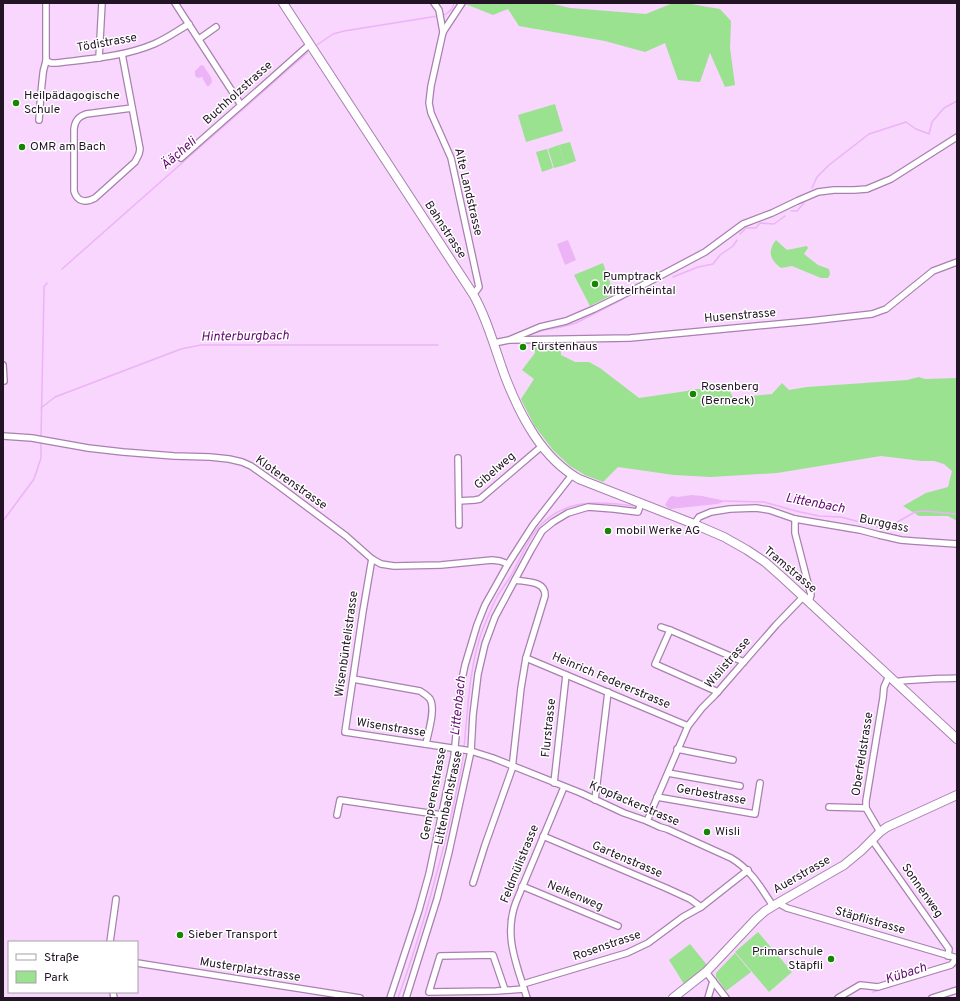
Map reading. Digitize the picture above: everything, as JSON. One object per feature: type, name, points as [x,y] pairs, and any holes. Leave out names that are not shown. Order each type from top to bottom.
[{"type":"main road","name":"Bahnstrasse","points":[[283,3],[472,294],[484,315],[506,379],[527,424],[550,457],[560,467],[572,475]]},
{"type":"main road","name":"Tramstrasse","points":[[572,475],[694,524],[724,537],[748,550],[765,562],[807,599],[957,739]]},
{"type":"main road","name":"Auerstrasse","points":[[673,998],[706,972],[756,919],[775,904],[844,864],[861,852],[880,832],[887,827],[957,795]]},
{"type":"street","points":[[39,120],[43,69],[47,61],[46,3]]},
{"type":"street","points":[[99,58],[102,3]]},
{"type":"street","points":[[175,3],[241,105]]},
{"type":"street","name":"Alte Landstrasse","points":[[434,3],[439,10],[443,32],[429,103],[431,113],[451,158],[479,287],[472,294]]},
{"type":"street","points":[[443,32],[462,3]]},
{"type":"street","name":"Tödistrasse","points":[[47,61],[56,63],[122,54],[154,44],[189,24]]},
{"type":"street","points":[[198,39],[216,27]]},
{"type":"street","name":"Buchholzstrasse","points":[[181,158],[310,44]]},
{"type":"street","points":[[122,54],[140,149],[138,158],[95,198],[88,201],[80,200],[75,195],[74,191],[75,122],[86,114],[132,108]]},
{"type":"street","points":[[494,343],[509,340],[540,327],[566,321],[635,290],[705,252],[743,224],[772,213],[818,192],[867,188],[891,179],[957,138]]},
{"type":"street","name":"Husenstrasse","points":[[509,340],[630,338],[872,314],[886,308],[933,271],[957,262]]},
{"type":"street","points":[[3,365],[3,381]]},
{"type":"street","name":"Kloterenstrasse","points":[[3,436],[46,440],[104,450],[174,456],[210,457],[242,462],[275,483],[346,536],[372,560],[381,564],[394,566],[458,564],[492,560],[500,560],[506,564]]},
{"type":"street","name":"Gibelweg","points":[[459,501],[480,499],[542,446]]},
{"type":"street","name":"Gibelweg","points":[[458,458],[460,525]]},
{"type":"street","name":"Gemperenstrasse","points":[[390,998],[420,910],[429,874],[456,749],[465,665],[476,625],[506,564],[533,525],[572,475]]},
{"type":"street","name":"Littenbachstrasse","points":[[406,998],[444,872],[469,751],[478,674],[482,656],[495,618],[542,531],[553,522],[568,513],[588,508],[607,508],[638,512],[641,503]]},
{"type":"street","name":"Burggass","points":[[694,524],[699,517],[711,512],[756,508],[764,509],[795,519],[860,530],[913,542],[957,544]]},
{"type":"street","points":[[795,519],[795,533],[811,596],[807,599]]},
{"type":"street","name":"Wisenbüntelistrasse","points":[[345,732],[372,560]]},
{"type":"street","points":[[474,884],[485,845],[513,765],[521,688],[526,658],[545,596],[545,589],[542,586],[515,580]]},
{"type":"street","name":"Wislistrasse","points":[[647,821],[688,726],[702,708],[718,692],[776,625],[807,599]]},
{"type":"street","points":[[661,627],[744,662]]},
{"type":"street","points":[[670,630],[653,664],[718,692]]},
{"type":"street","name":"Heinrich Federerstrasse","points":[[526,658],[688,726]]},
{"type":"street","name":"Flurstrasse","points":[[554,783],[566,675]]},
{"type":"street","points":[[892,679],[932,680],[957,678]]},
{"type":"street","points":[[354,679],[420,691],[430,698],[432,713],[426,744]]},
{"type":"street","name":"Oberfeldstrasse","points":[[880,832],[866,808],[866,801],[884,687],[892,679]]},
{"type":"street","points":[[595,800],[608,692]]},
{"type":"street","name":"Wisenstrasse","points":[[345,732],[469,751]]},
{"type":"street","points":[[678,749],[733,760]]},
{"type":"street","name":"Kropfackerstrasse","points":[[469,751],[513,765],[581,793],[624,813],[667,829],[731,858],[748,870],[775,904]]},
{"type":"street","points":[[668,773],[740,786]]},
{"type":"street","name":"Gerbestrasse","points":[[657,796],[755,814],[760,783]]},
{"type":"street","name":"Feldmülistrasse","points":[[527,998],[512,949],[510,924],[514,906],[564,787]]},
{"type":"street","points":[[337,815],[340,800],[442,814]]},
{"type":"street","points":[[829,807],[866,808]]},
{"type":"street","name":"Gartenstrasse","points":[[543,836],[666,888],[690,899],[701,907]]},
{"type":"street","name":"Sonnenweg","points":[[872,840],[949,949],[948,956]]},
{"type":"street","name":"Rosenstrasse","points":[[505,990],[493,955],[440,956],[429,992],[496,991],[505,990],[524,987],[627,952],[648,943],[683,917],[701,907],[748,870]]},
{"type":"street","name":"Nelkenweg","points":[[522,886],[618,926]]},
{"type":"street","points":[[110,941],[116,899]]},
{"type":"street","name":"Stäpflistrasse","points":[[775,904],[957,958]]},
{"type":"street","points":[[838,998],[860,986],[878,987],[951,964],[957,958]]},
{"type":"street","name":"Musterplatzstrasse","points":[[138,964],[360,998]]},
{"type":"street","points":[[706,972],[726,998]]},
{"type":"street","points":[[708,998],[713,981]]},
{"type":"street","points":[[932,998],[957,990]]},
{"type":"green space","points":[[463,3],[549,3],[570,8],[646,14],[673,3],[685,3],[720,9],[731,21],[730,48],[735,85],[725,87],[710,53],[700,82],[678,80],[665,43],[645,52],[605,41],[519,26],[508,9],[493,15]]},
{"type":"green space","points":[[555,104],[563,131],[526,142],[518,115]]},
{"type":"green space","points":[[570,142],[576,161],[565,165],[559,145]]},
{"type":"green space","points":[[559,145],[565,165],[554,168],[548,149]]},
{"type":"green space","points":[[547,149],[553,168],[542,172],[536,152]]},
{"type":"green space","points":[[776,240],[787,250],[807,246],[808,248],[804,254],[818,265],[829,269],[830,274],[828,278],[821,278],[792,266],[781,268],[774,262],[771,255],[771,248]]},
{"type":"green space","name":"Pumptrack Mittelrheintal","points":[[603,263],[614,294],[590,306],[574,275]]},
{"type":"green space","points":[[560,342],[561,355],[575,362],[589,362],[600,368],[639,398],[692,389],[729,389],[733,398],[772,394],[782,383],[789,390],[807,387],[907,380],[919,377],[925,379],[957,378],[957,521],[948,516],[919,516],[903,506],[926,493],[948,487],[952,471],[944,464],[934,461],[881,456],[777,473],[711,477],[674,475],[618,467],[603,482],[585,475],[570,466],[553,450],[534,425],[521,399],[534,379],[522,370],[535,353],[533,343]]},
{"type":"green space","points":[[758,932],[792,972],[769,992],[735,952]]},
{"type":"green space","points":[[690,944],[707,965],[684,984],[669,960]]},
{"type":"green space","points":[[735,953],[751,972],[726,991],[716,977],[716,973]]},
{"type":"shaded area","points":[[201,65],[204,66],[211,77],[212,82],[209,86],[207,86],[202,77],[198,78],[195,76],[195,71]]},
{"type":"shaded area","points":[[568,240],[576,260],[565,265],[557,244]]},
{"type":"shaded area","points":[[692,495],[726,501],[717,504],[670,509],[665,505],[672,496],[678,497]]},
{"type":"waterway","name":"Äächeli","points":[[443,15],[453,7],[454,3]]},
{"type":"waterway","name":"Äächeli","points":[[317,45],[333,34],[344,31],[438,16]]},
{"type":"waterway","name":"Äächeli","points":[[62,269],[307,53]]},
{"type":"waterway","name":"Hinterburgbach","points":[[812,188],[817,177],[829,165],[869,134],[906,122],[916,129],[929,134],[932,122],[944,108],[957,101]]},
{"type":"waterway","name":"Hinterburgbach","points":[[791,211],[797,211],[804,203]]},
{"type":"waterway","name":"Hinterburgbach","points":[[740,234],[746,228],[756,228],[760,223],[774,224],[785,216]]},
{"type":"waterway","name":"Hinterburgbach","points":[[673,277],[698,267],[713,264],[720,255],[733,246],[737,240]]},
{"type":"waterway","name":"Äächeli","points":[[41,438],[44,287],[47,283]]},
{"type":"waterway","name":"Hinterburgbach","points":[[529,335],[576,323],[623,299]]},
{"type":"waterway","name":"Hinterburgbach","points":[[41,408],[55,397],[181,349],[201,345],[438,345]]},
{"type":"waterway","name":"Äächeli","points":[[3,521],[34,479],[41,458],[41,442]]},
{"type":"waterway","name":"Littenbach","points":[[725,501],[764,502],[819,516],[841,517],[882,528],[890,526],[915,512],[925,511],[957,514]]},
{"type":"waterway","name":"Littenbach","points":[[464,747],[474,659],[482,631],[498,595],[511,575],[533,534],[547,519],[570,507],[595,503],[635,506]]},
{"type":"waterway","name":"Littenbach","points":[[398,998],[420,932],[439,865],[460,777],[464,751]]},
{"type":"waterway","name":"Kübach","points":[[951,967],[957,966]]},
{"type":"waterway","name":"Kübach","points":[[873,992],[898,984]]},
{"type":"place","name":"Heilpädagogische Schule","points":[[16,103]]},
{"type":"place","name":"OMR am Bach","points":[[22,147]]},
{"type":"place","name":"Pumptrack Mittelrheintal","points":[[595,284]]},
{"type":"place","name":"Fürstenhaus","points":[[523,347]]},
{"type":"place","name":"Rosenberg (Berneck)","points":[[693,394]]},
{"type":"place","name":"mobil Werke AG","points":[[608,531]]},
{"type":"place","name":"Wisli","points":[[707,832]]},
{"type":"place","name":"Sieber Transport","points":[[180,935]]},
{"type":"place","name":"Primarschule Stäpfli","points":[[831,959]]}]
